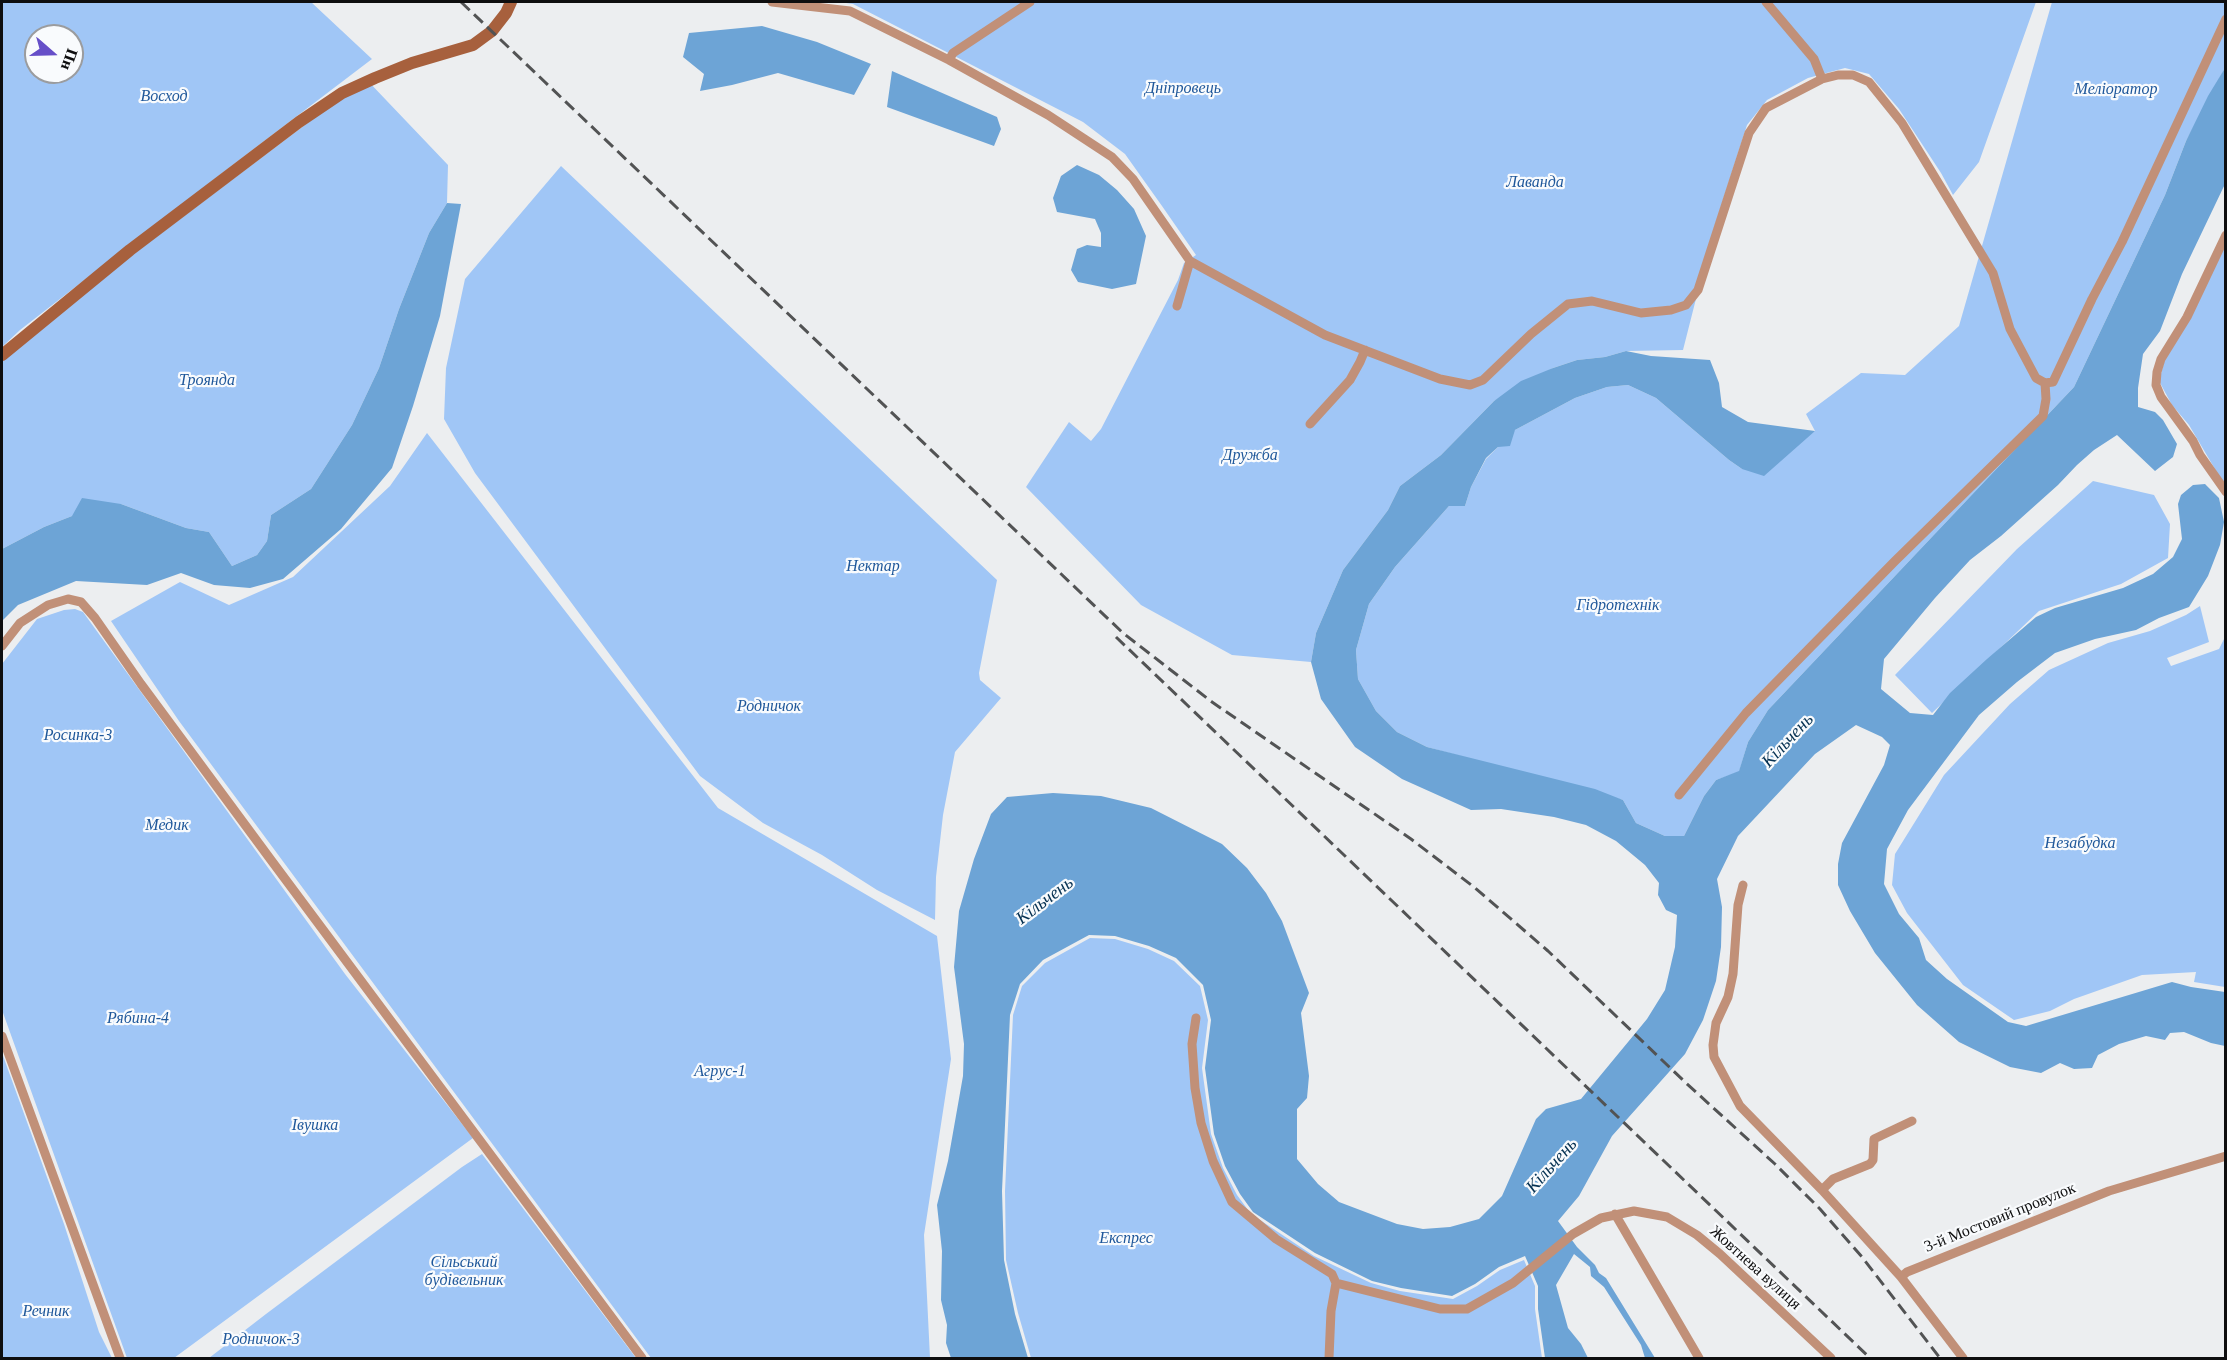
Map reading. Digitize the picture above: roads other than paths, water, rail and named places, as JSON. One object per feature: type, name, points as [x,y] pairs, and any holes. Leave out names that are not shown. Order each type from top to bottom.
[{"type":"street","points":[[2,355],[130,250],[298,122],[342,93],[375,78],[412,63],[474,45],[492,31],[506,13],[511,2]]},
{"type":"street","points":[[772,2],[850,11],[949,60],[1048,115],[1112,157],[1133,178],[1190,261],[1325,335],[1440,379],[1470,385],[1484,380],[1531,334],[1568,304],[1592,301],[1641,313],[1671,310],[1686,305],[1698,290],[1749,133],[1766,108],[1822,79],[1838,75],[1853,75],[1869,82],[1902,123],[1993,273],[2010,329],[2036,378],[2045,383],[2053,382],[2226,19]]},
{"type":"street","points":[[949,60],[953,53],[1030,2]]},
{"type":"street","points":[[1766,2],[1814,59],[1822,79]]},
{"type":"street","points":[[2226,235],[2187,317],[2161,359],[2156,386],[2161,397],[2226,492]]},
{"type":"street","points":[[1177,306],[1190,261]]},
{"type":"street","points":[[1310,424],[1350,380],[1365,350]]},
{"type":"street","points":[[1679,795],[1746,713],[1895,561],[2043,417],[2046,399],[2045,383]]},
{"type":"street","points":[[2,646],[20,623],[48,605],[68,599],[81,602],[642,1359]]},
{"type":"street","points":[[1743,885],[1738,905],[1734,974],[1728,998],[1716,1023],[1714,1057],[1740,1106],[1822,1190],[1901,1277],[1963,1359]]},
{"type":"street","points":[[1196,1018],[1192,1044],[1195,1088],[1201,1123],[1213,1161],[1232,1202],[1276,1239],[1332,1274],[1336,1283],[1331,1311],[1329,1359]]},
{"type":"street","points":[[2,1036],[120,1359]]},
{"type":"street","points":[[1822,1190],[1833,1179],[1870,1164],[1873,1160],[1874,1139],[1912,1121]]},
{"type":"street","name":"3-й Мостовий провулок","points":[[1901,1277],[1907,1272],[2109,1191],[2226,1156]]},
{"type":"street","name":"Жовтнева вулиця","points":[[1615,1214],[1634,1211],[1667,1217],[1697,1235],[1831,1359]]},
{"type":"street","points":[[1336,1283],[1440,1309],[1467,1309],[1521,1277],[1573,1234],[1601,1218],[1615,1214],[1699,1359]]},
{"type":"water","points":[[762,26],[817,42],[871,64],[854,95],[778,73],[700,91],[704,74],[683,57],[689,33]]},
{"type":"water","name":"Кільчень","points":[[2225,68],[2225,184],[2182,274],[2160,331],[2143,354],[2138,388],[2138,407],[2155,412],[2163,420],[2177,444],[2173,457],[2155,471],[2117,435],[2094,450],[2001,536],[1970,560],[1935,598],[1884,659],[1881,689],[1910,713],[1933,715],[1950,693],[2036,617],[2055,608],[2123,588],[2153,574],[2173,557],[2182,539],[2178,504],[2181,495],[2193,485],[2205,484],[2219,498],[2224,522],[2220,545],[2208,576],[2189,607],[2159,618],[2136,630],[2095,639],[2055,653],[1979,715],[1908,810],[1887,849],[1884,884],[1899,914],[1919,938],[1926,960],[1947,979],[2008,1022],[2026,1026],[2172,982],[2225,992],[2225,1046],[2184,1032],[2170,1033],[2165,1040],[2146,1036],[2119,1044],[2098,1055],[2092,1068],[2074,1069],[2060,1063],[2041,1073],[2010,1067],[1959,1042],[1917,1005],[1875,953],[1850,911],[1838,885],[1838,864],[1842,843],[1884,765],[1890,745],[1882,737],[1856,725],[1815,754],[1738,836],[1717,879],[1722,907],[1721,947],[1716,981],[1703,1020],[1685,1054],[1612,1136],[1579,1196],[1558,1221],[1577,1247],[1606,1278],[1655,1358],[1645,1358],[1641,1345],[1604,1287],[1591,1276],[1590,1267],[1574,1254],[1556,1285],[1568,1328],[1581,1344],[1588,1358],[1545,1358],[1538,1309],[1538,1286],[1525,1256],[1499,1267],[1475,1284],[1452,1296],[1401,1288],[1372,1281],[1315,1253],[1253,1212],[1225,1166],[1214,1134],[1205,1068],[1211,1020],[1203,985],[1176,958],[1149,946],[1115,936],[1089,935],[1043,960],[1020,984],[1010,1015],[1002,1191],[1004,1260],[1015,1314],[1028,1358],[951,1358],[946,1343],[947,1325],[941,1300],[942,1251],[937,1205],[948,1161],[963,1076],[964,1044],[954,967],[959,911],[974,859],[991,814],[1007,797],[1053,793],[1101,796],[1151,808],[1222,844],[1247,868],[1266,893],[1282,921],[1309,993],[1301,1013],[1309,1076],[1307,1098],[1297,1109],[1297,1159],[1318,1184],[1339,1202],[1397,1224],[1423,1229],[1450,1227],[1479,1219],[1502,1196],[1536,1119],[1546,1109],[1581,1099],[1647,1019],[1665,990],[1675,947],[1677,915],[1666,910],[1658,895],[1659,883],[1645,865],[1616,841],[1586,825],[1554,817],[1501,809],[1471,810],[1402,779],[1355,747],[1321,699],[1311,662],[1316,633],[1343,570],[1388,510],[1400,486],[1441,455],[1494,401],[1521,381],[1577,360],[1605,357],[1626,351],[1651,356],[1710,360],[1719,383],[1722,407],[1748,422],[1815,431],[1764,476],[1742,469],[1656,398],[1628,385],[1607,387],[1575,398],[1515,430],[1510,446],[1498,447],[1486,458],[1471,487],[1465,506],[1449,506],[1395,567],[1369,604],[1356,650],[1358,679],[1376,711],[1397,732],[1427,747],[1595,789],[1623,800],[1636,823],[1665,836],[1684,836],[1704,796],[1716,780],[1739,771],[1748,742],[1768,710],[2074,387],[2165,195],[2186,141],[2208,96]]},
{"type":"water","points":[[892,71],[997,117],[1001,129],[994,146],[887,107]]},
{"type":"water","points":[[1077,165],[1099,175],[1134,209],[1146,236],[1136,284],[1112,289],[1078,282],[1071,270],[1077,249],[1087,245],[1101,247],[1101,233],[1095,219],[1057,212],[1053,198],[1061,176]]},
{"type":"water","points":[[447,203],[461,204],[440,316],[413,406],[392,468],[341,529],[283,579],[250,588],[214,585],[181,573],[147,585],[76,581],[18,605],[2,621],[2,549],[44,527],[72,516],[82,498],[121,504],[186,528],[209,532],[232,566],[257,555],[267,541],[271,515],[311,489],[352,425],[379,368],[429,233]]},
{"type":"railway","points":[[461,2],[1123,633],[1212,702],[1411,839],[1474,887],[1548,951],[1820,1209],[1862,1257],[1940,1358]]},
{"type":"railway","points":[[1116,637],[1870,1358]]},
{"type":"park label","name":"Дніпровець","points":[[1183,89]]},
{"type":"park label","name":"Меліоратор","points":[[2116,90]]},
{"type":"park label","name":"Восход","points":[[164,97]]},
{"type":"park label","name":"Лаванда","points":[[1535,183]]},
{"type":"park label","name":"Троянда","points":[[207,381]]},
{"type":"park label","name":"Дружба","points":[[1250,456]]},
{"type":"park label","name":"Нектар","points":[[873,567]]},
{"type":"park label","name":"Гідротехнік","points":[[1618,606]]},
{"type":"park label","name":"Родничок","points":[[769,707]]},
{"type":"park label","name":"Росинка-3","points":[[78,736]]},
{"type":"park label","name":"Медик","points":[[167,826]]},
{"type":"park label","name":"Незабудка","points":[[2080,844]]},
{"type":"park label","name":"Рябина-4","points":[[138,1019]]},
{"type":"park label","name":"Агрус-1","points":[[720,1072]]},
{"type":"park label","name":"Івушка","points":[[315,1126]]},
{"type":"park label","name":"Експрес","points":[[1126,1239]]},
{"type":"park label","name":"Сільський будівельник","points":[[464,1272]]},
{"type":"park label","name":"Речник","points":[[46,1312]]},
{"type":"park label","name":"Родничок-3","points":[[261,1340]]}]
